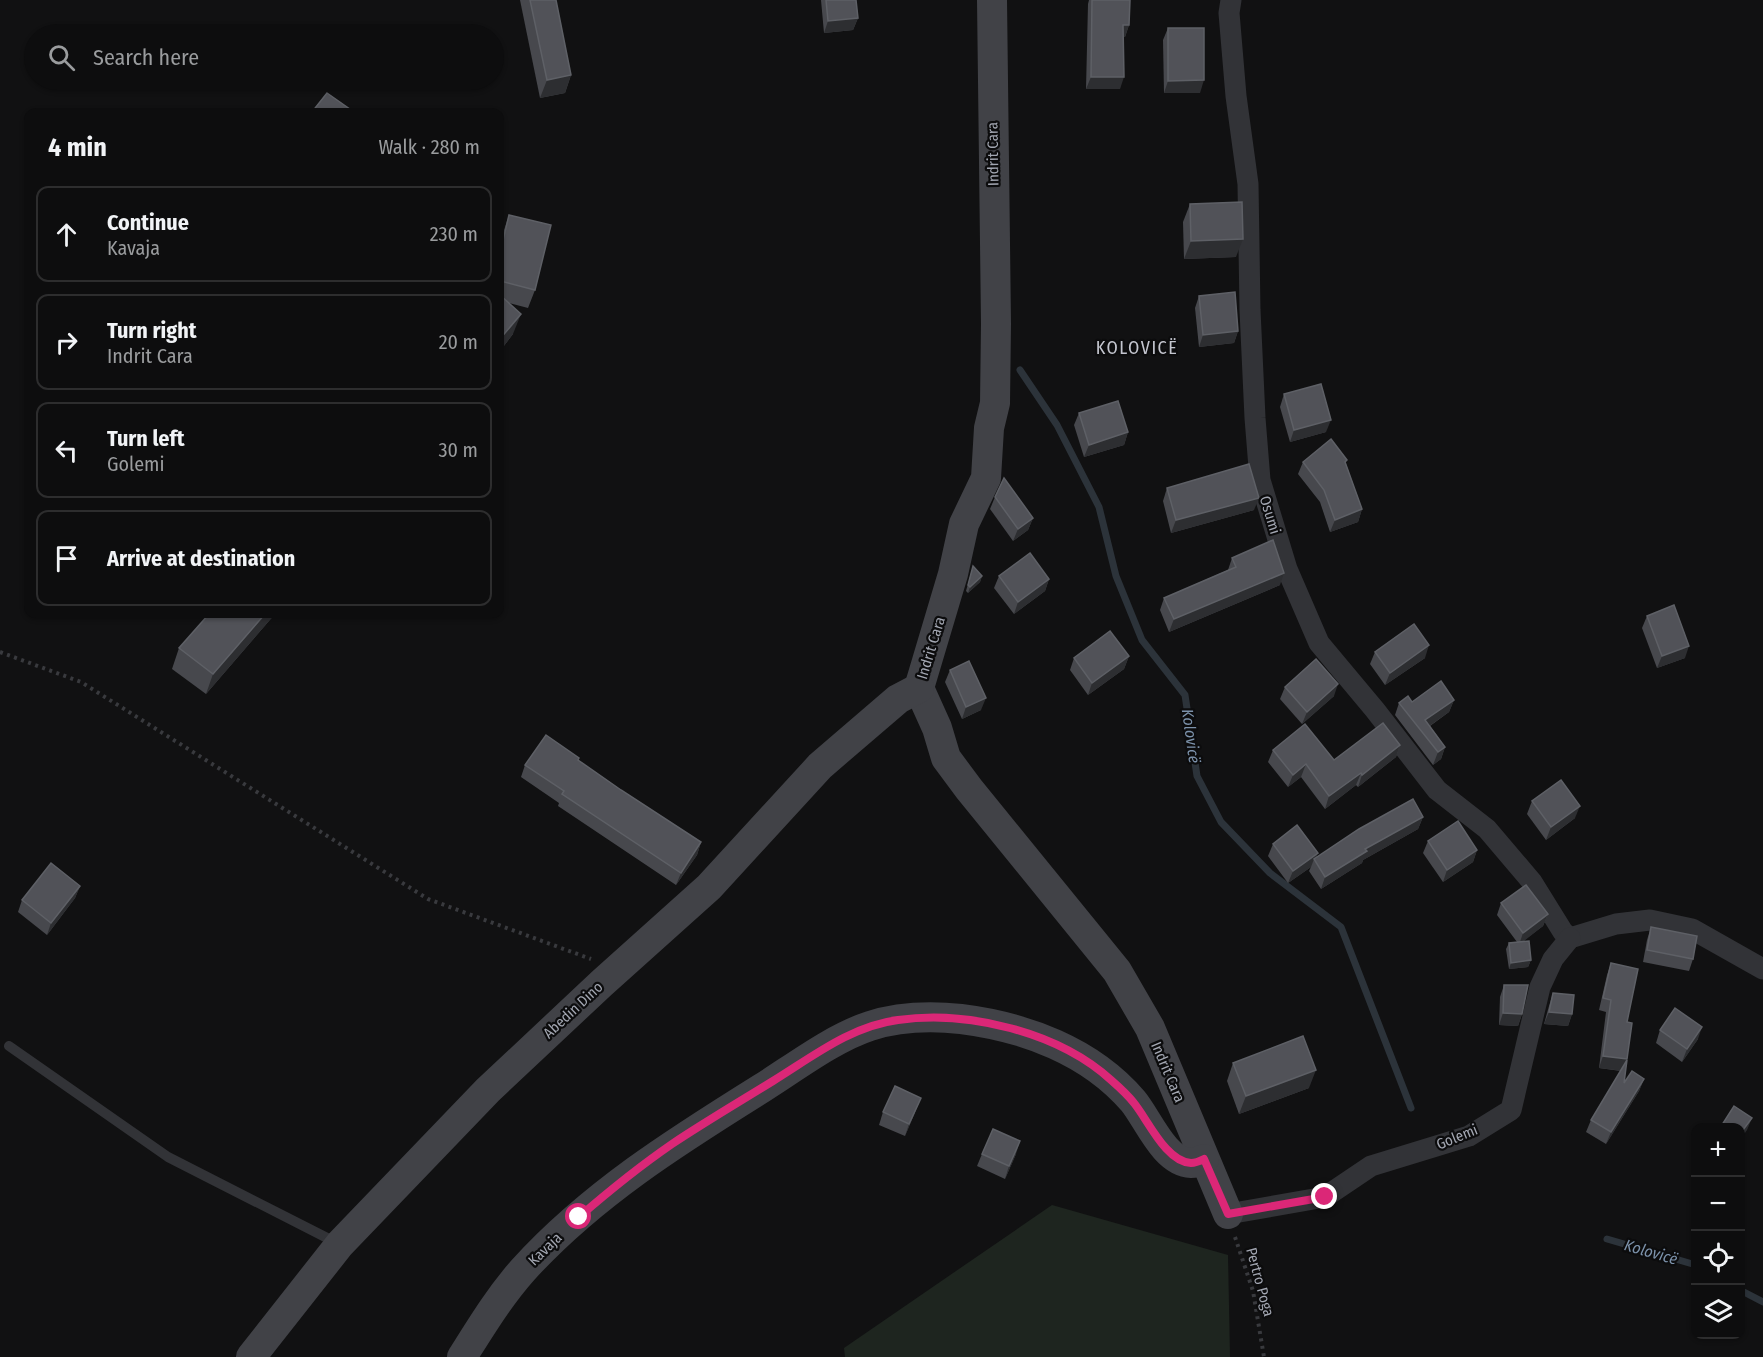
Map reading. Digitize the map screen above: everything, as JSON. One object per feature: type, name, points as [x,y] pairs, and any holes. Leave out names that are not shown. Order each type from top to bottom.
[{"type":"street","name":"Indrit Cara","points":[[992,0],[995,403],[989,428],[986,478],[964,524],[953,574],[919,688],[937,728],[946,758],[1117,971],[1133,997],[1150,1028],[1228,1214]]},
{"type":"street","name":"Osumi","points":[[1231,0],[1229,13],[1236,96],[1248,184],[1250,310],[1260,480],[1287,569],[1319,643],[1437,790],[1487,829],[1532,882],[1567,935]]},
{"type":"street","name":"Abedin Dino","points":[[251,1357],[340,1244],[488,1090],[709,887],[820,766],[898,699],[919,688]]},
{"type":"street","points":[[1567,935],[1616,924],[1650,920],[1692,929],[1763,969]]},
{"type":"street","name":"Golemi","points":[[1228,1214],[1325,1197],[1371,1166],[1469,1136],[1511,1110],[1539,987],[1567,935]]},
{"type":"street","name":"Kavaja","points":[[462,1357],[495,1305],[524,1270],[614,1188],[674,1143],[840,1039],[870,1026],[898,1020],[960,1019],[1028,1033],[1089,1061],[1133,1101],[1168,1152],[1181,1161],[1193,1163],[1204,1159]]},
{"type":"lane","points":[[9,1046],[168,1157],[340,1244]]},
{"type":"path","points":[[0,652],[81,682],[428,899],[590,959],[601,956]]},
{"type":"path","name":"Pertro Poga","points":[[1228,1214],[1253,1291],[1264,1357]]},
{"type":"shaded area","points":[[1052,1205],[1228,1255],[1230,1357],[845,1357],[844,1348]]},
{"type":"building","points":[[530,0],[556,0],[571,75],[547,80]]},
{"type":"building","points":[[826,0],[856,0],[858,18],[828,21]]},
{"type":"building","points":[[1092,0],[1130,0],[1129,25],[1123,25],[1124,77],[1091,77]]},
{"type":"building","points":[[1168,28],[1204,28],[1204,80],[1168,81]]},
{"type":"building","points":[[327,93],[348,108],[315,108]]},
{"type":"building","points":[[1242,202],[1243,239],[1191,241],[1190,204]]},
{"type":"building","points":[[509,215],[551,225],[535,290],[504,282],[504,236]]},
{"type":"building","points":[[1235,292],[1238,331],[1203,335],[1199,296]]},
{"type":"building","points":[[504,299],[521,314],[504,334]]},
{"type":"building","points":[[1321,384],[1331,420],[1294,430],[1284,394]]},
{"type":"building","points":[[1118,401],[1128,432],[1089,445],[1079,413]]},
{"type":"building","points":[[1331,439],[1347,460],[1345,462],[1362,509],[1335,520],[1324,490],[1303,462]]},
{"type":"building","points":[[1249,464],[1259,498],[1176,520],[1167,488]]},
{"type":"building","points":[[1004,478],[1033,518],[1018,529],[995,497]]},
{"type":"building","points":[[1273,540],[1284,573],[1174,619],[1164,598],[1236,567],[1232,558]]},
{"type":"building","points":[[1030,553],[1049,579],[1018,602],[999,576]]},
{"type":"building","points":[[973,566],[982,576],[970,587],[968,585]]},
{"type":"building","points":[[1674,605],[1689,646],[1662,656],[1647,616]]},
{"type":"building","points":[[205,618],[262,618],[213,674],[179,648]]},
{"type":"building","points":[[1414,624],[1429,645],[1390,673],[1375,652]]},
{"type":"building","points":[[1110,631],[1129,656],[1092,683],[1074,658]]},
{"type":"building","points":[[1316,659],[1338,684],[1307,712],[1285,687]]},
{"type":"building","points":[[969,661],[986,698],[966,707],[950,670]]},
{"type":"building","points":[[1441,681],[1454,700],[1425,720],[1445,747],[1438,752],[1399,703],[1408,696],[1412,702]]},
{"type":"building","points":[[1383,723],[1400,745],[1362,775],[1361,773],[1329,796],[1306,764],[1293,775],[1273,750],[1305,724],[1334,760]]},
{"type":"building","points":[[546,735],[621,790],[701,842],[681,873],[562,794],[564,791],[525,765]]},
{"type":"building","points":[[1561,780],[1580,806],[1551,827],[1532,801]]},
{"type":"building","points":[[1413,799],[1423,817],[1365,849],[1367,851],[1325,877],[1314,859],[1359,829]]},
{"type":"building","points":[[1458,821],[1477,850],[1447,870],[1428,841]]},
{"type":"building","points":[[1297,825],[1318,853],[1293,871],[1273,844]]},
{"type":"building","points":[[51,863],[80,886],[51,923],[22,900]]},
{"type":"building","points":[[1526,885],[1548,914],[1523,933],[1501,903]]},
{"type":"building","points":[[1651,927],[1697,936],[1693,959],[1647,950]]},
{"type":"building","points":[[1529,941],[1531,960],[1511,963],[1509,943]]},
{"type":"building","points":[[1611,963],[1638,969],[1627,1022],[1632,1023],[1627,1059],[1603,1056],[1611,1000],[1603,998]]},
{"type":"building","points":[[1504,985],[1528,985],[1522,1014],[1503,1013]]},
{"type":"building","points":[[1553,993],[1574,995],[1572,1014],[1549,1012]]},
{"type":"building","points":[[1675,1008],[1702,1027],[1687,1049],[1660,1030]]},
{"type":"building","points":[[1303,1036],[1316,1070],[1246,1096],[1233,1063]]},
{"type":"building","points":[[1627,1060],[1624,1083],[1632,1071],[1644,1079],[1611,1132],[1591,1120]]},
{"type":"building","points":[[895,1086],[921,1098],[909,1124],[883,1112]]},
{"type":"building","points":[[1734,1106],[1752,1118],[1745,1127],[1745,1123],[1723,1123]]},
{"type":"building","points":[[993,1129],[1020,1141],[1009,1166],[982,1154]]},
{"type":"waterway","name":"Kolovicë","points":[[1020,370],[1057,425],[1099,507],[1116,576],[1142,640],[1185,695],[1197,776],[1221,822],[1270,873],[1341,927],[1411,1108]]},
{"type":"waterway","name":"Kolovicë","points":[[1607,1239],[1691,1264]]},
{"type":"waterway","name":"Kolovicë","points":[[1745,1293],[1763,1302]]},
{"type":"district","name":"KOLOVICË","points":[[1137,348]]},
{"type":"route","points":[[579,1217],[674,1143],[840,1039],[870,1026],[898,1020],[925,1018],[960,1019],[1028,1033],[1089,1061],[1133,1101],[1168,1152],[1181,1161],[1193,1163],[1204,1159],[1228,1214],[1325,1197]]}]
